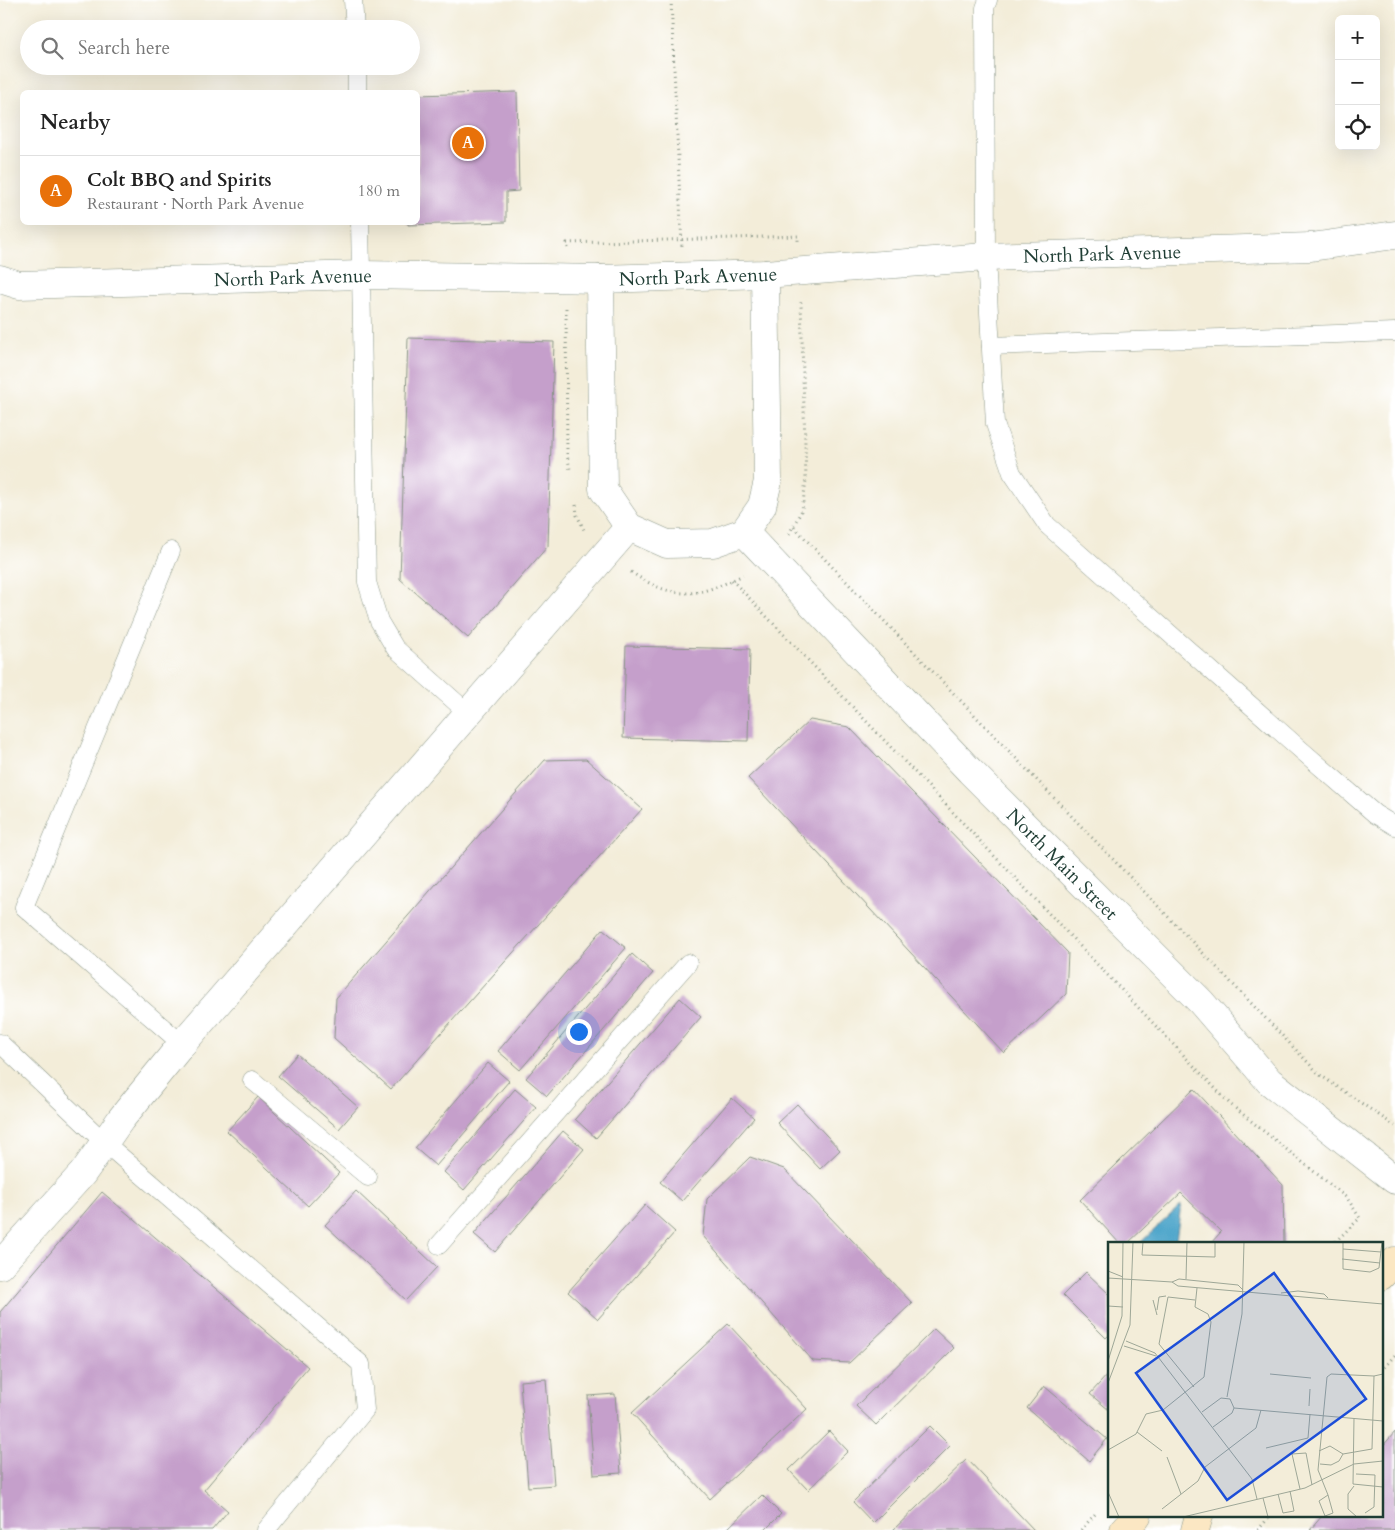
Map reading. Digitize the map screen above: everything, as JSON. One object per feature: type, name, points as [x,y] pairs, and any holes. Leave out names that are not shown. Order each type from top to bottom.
[{"type":"street","name":"North Park Avenue","points":[[0,279],[19,285],[361,275],[600,279],[765,274],[986,256],[1311,247],[1395,235]]},
{"type":"street","points":[[600,279],[603,489],[629,527],[667,544],[713,543],[744,532],[762,506],[768,481],[765,274]]},
{"type":"street","points":[[0,1265],[83,1172],[182,1044],[629,527]]},
{"type":"street","name":"North Main Street","points":[[744,532],[970,770],[1201,1002],[1269,1081],[1395,1180]]},
{"type":"street","points":[[1382,1275],[1395,1261]]},
{"type":"street","points":[[1124,1530],[1135,1518]]},
{"type":"lane","points":[[353,0],[355,20]]},
{"type":"lane","points":[[988,0],[985,8],[986,256],[995,424],[1012,473],[1047,525],[1374,814],[1395,826]]},
{"type":"lane","points":[[357,75],[357,90]]},
{"type":"lane","points":[[360,225],[367,582],[379,621],[395,648],[468,713]]},
{"type":"lane","points":[[991,346],[1395,332]]},
{"type":"lane","points":[[171,552],[24,907],[182,1044]]},
{"type":"lane","points":[[439,1245],[688,963]]},
{"type":"lane","points":[[0,1043],[105,1143],[361,1364],[365,1410],[266,1530]]},
{"type":"lane","points":[[252,1080],[368,1177]]},
{"type":"path","points":[[671,0],[683,276]]},
{"type":"path","points":[[568,256],[568,243],[681,239],[798,236],[798,249]]},
{"type":"path","points":[[785,539],[794,527],[802,510],[806,480],[800,298]]},
{"type":"path","points":[[794,527],[1320,1076],[1395,1126]]},
{"type":"path","points":[[626,568],[646,582],[676,593],[693,594],[718,587],[745,573]]},
{"type":"path","points":[[732,580],[1230,1104],[1347,1198],[1360,1218],[1335,1242]]},
{"type":"path","points":[[1382,1371],[1395,1355]]},
{"type":"path","points":[[1081,1530],[1103,1505]]},
{"type":"path","points":[[1258,1530],[1268,1518]]},
{"type":"water","points":[[1181,1205],[1174,1242],[1141,1242]]},
{"type":"building","points":[[517,92],[519,191],[506,192],[506,222],[420,225],[420,95]]},
{"type":"building","points":[[408,338],[554,342],[548,546],[468,638],[400,579]]},
{"type":"building","points":[[626,646],[750,649],[748,741],[623,738]]},
{"type":"building","points":[[810,720],[849,727],[1068,953],[1066,994],[1004,1053],[748,778]]},
{"type":"building","points":[[586,759],[642,809],[391,1089],[334,1038],[336,998],[545,760]]},
{"type":"building","points":[[603,929],[626,948],[520,1070],[498,1051]]},
{"type":"building","points":[[632,954],[653,973],[547,1096],[526,1078]]},
{"type":"building","points":[[680,998],[701,1017],[596,1138],[575,1119]]},
{"type":"building","points":[[297,1054],[358,1107],[339,1129],[278,1076]]},
{"type":"building","points":[[488,1063],[509,1081],[436,1166],[415,1148]]},
{"type":"building","points":[[515,1089],[536,1107],[464,1190],[444,1172]]},
{"type":"building","points":[[1194,1089],[1283,1185],[1284,1242],[1212,1242],[1221,1232],[1181,1193],[1129,1242],[1118,1242],[1080,1200]]},
{"type":"building","points":[[258,1097],[339,1173],[308,1206],[227,1131]]},
{"type":"building","points":[[732,1098],[754,1118],[682,1201],[660,1182]]},
{"type":"building","points":[[797,1104],[840,1150],[820,1169],[777,1123]]},
{"type":"building","points":[[563,1131],[584,1149],[495,1252],[474,1234]]},
{"type":"building","points":[[750,1157],[784,1169],[912,1303],[849,1363],[813,1361],[703,1236],[707,1199]]},
{"type":"building","points":[[356,1191],[437,1267],[406,1300],[325,1225]]},
{"type":"building","points":[[102,1192],[308,1367],[204,1490],[228,1511],[212,1530],[0,1530],[0,1312]]},
{"type":"building","points":[[645,1205],[675,1232],[598,1319],[568,1292]]},
{"type":"building","points":[[1086,1272],[1108,1293],[1108,1336],[1106,1338],[1063,1295]]},
{"type":"building","points":[[728,1324],[807,1409],[710,1499],[632,1413]]},
{"type":"building","points":[[934,1329],[954,1348],[876,1425],[856,1406]]},
{"type":"building","points":[[1108,1374],[1108,1409],[1090,1394]]},
{"type":"building","points":[[546,1379],[554,1485],[528,1487],[520,1381]]},
{"type":"building","points":[[1044,1386],[1107,1439],[1089,1461],[1027,1408]]},
{"type":"building","points":[[615,1394],[621,1473],[594,1475],[588,1396]]},
{"type":"building","points":[[930,1426],[950,1446],[873,1523],[853,1502]]},
{"type":"building","points":[[829,1431],[848,1451],[808,1490],[789,1470]]},
{"type":"building","points":[[1395,1432],[1395,1530],[1310,1530],[1320,1518],[1382,1518],[1382,1447]]},
{"type":"building","points":[[967,1459],[1034,1530],[893,1530]]},
{"type":"building","points":[[762,1495],[781,1514],[765,1530],[726,1530]]},
{"type":"place","name":"Colt BBQ and Spirits","points":[[468,143]]}]
